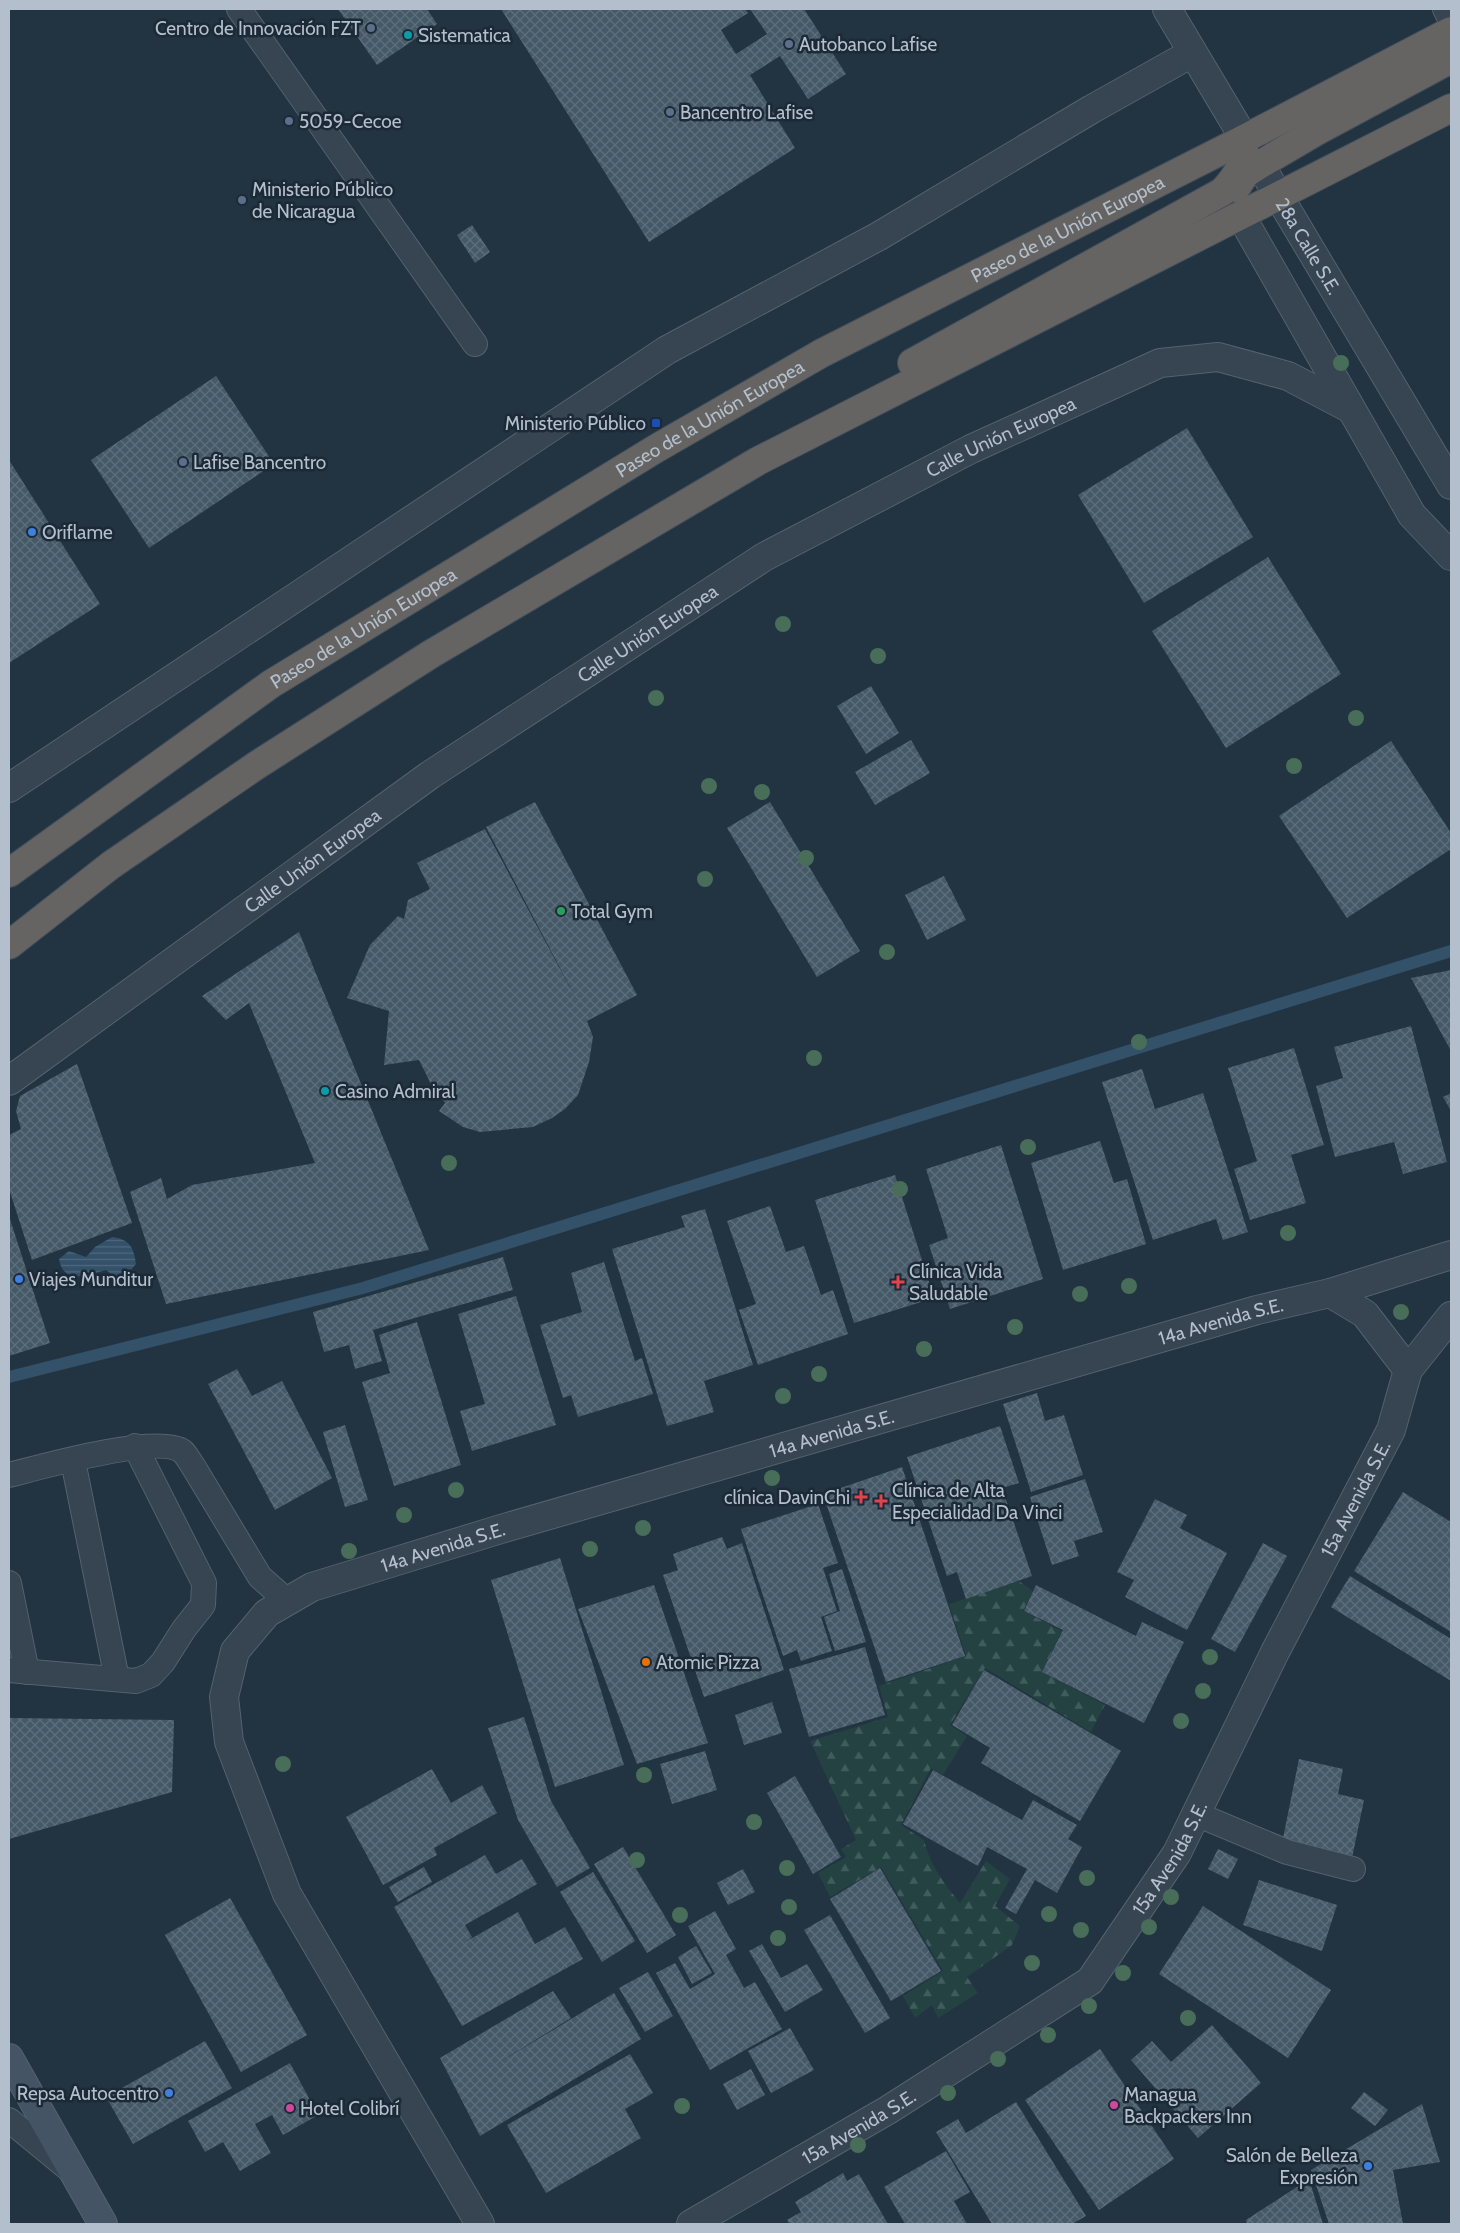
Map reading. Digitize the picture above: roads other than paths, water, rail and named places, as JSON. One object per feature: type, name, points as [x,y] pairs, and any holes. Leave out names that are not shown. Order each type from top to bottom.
[{"type":"highway","name":"Paseo de la Unión Europea","points":[[9,873],[271,684],[657,448],[822,353],[1244,140],[1451,31]]},
{"type":"highway","points":[[1241,216],[1234,196],[1237,184],[1245,174],[1317,131],[1451,59]]},
{"type":"highway","points":[[9,945],[111,865],[265,760],[431,654],[758,461],[1451,108]]},
{"type":"highway","points":[[823,428],[881,380],[1222,192],[1236,176],[1243,162],[1244,140]]},
{"type":"main road","points":[[9,2058],[103,2224]]},
{"type":"street","name":"28a Calle S.E.","points":[[1167,9],[1451,484]]},
{"type":"street","points":[[9,788],[667,350],[879,236],[1092,109],[1192,53]]},
{"type":"street","points":[[1241,216],[1348,408],[1412,515],[1451,556]]},
{"type":"street","name":"Calle Unión Europea","points":[[9,1081],[430,775],[764,557],[971,449],[1160,364],[1218,357],[1288,376],[1348,408]]},
{"type":"street","name":"14a Avenida S.E.","points":[[480,2224],[287,1894],[229,1742],[224,1697],[235,1651],[267,1613],[286,1600],[312,1587],[501,1529],[1257,1310],[1330,1293],[1451,1254]]},
{"type":"street","points":[[1330,1293],[1364,1314],[1408,1370]]},
{"type":"street","name":"15a Avenida S.E.","points":[[691,2224],[888,2110],[1090,1981],[1177,1853],[1275,1652],[1391,1430],[1408,1370],[1451,1316]]},
{"type":"lane","points":[[239,9],[475,344]]},
{"type":"lane","points":[[1444,9],[1451,21]]},
{"type":"lane","points":[[9,1475],[135,1446],[162,1445],[182,1451],[194,1466],[260,1577],[286,1600]]},
{"type":"lane","points":[[9,1583],[18,1671],[136,1681],[151,1674],[164,1662],[184,1629],[203,1604],[204,1583],[135,1446]]},
{"type":"lane","points":[[72,1460],[117,1679]]},
{"type":"lane","points":[[1196,1814],[1287,1852],[1353,1869]]},
{"type":"lane","points":[[9,2120],[73,2172]]},
{"type":"water","points":[[112,1237],[123,1240],[130,1245],[136,1264],[130,1271],[115,1277],[106,1270],[77,1276],[71,1275],[61,1267],[59,1259],[69,1251],[86,1257],[95,1247]]},
{"type":"waterway","points":[[9,1377],[363,1288],[1451,951]]},
{"type":"place","name":"Centro de Innovación FZT","points":[[371,28]]},
{"type":"place","name":"Sistematica","points":[[408,35]]},
{"type":"place","name":"Autobanco Lafise","points":[[789,44]]},
{"type":"place","name":"Bancentro Lafise","points":[[670,112]]},
{"type":"place","name":"5059-Cecoe","points":[[289,121]]},
{"type":"place","name":"Ministerio Público de Nicaragua","points":[[242,200]]},
{"type":"place","name":"Ministerio Público","points":[[656,423]]},
{"type":"place","name":"Lafise Bancentro","points":[[183,462]]},
{"type":"place","name":"Oriflame","points":[[32,532]]},
{"type":"place","name":"Total Gym","points":[[561,911]]},
{"type":"place","name":"Casino Admiral","points":[[325,1091]]},
{"type":"place","name":"Viajes Munditur","points":[[19,1279]]},
{"type":"place","name":"Clínica Vida Saludable","points":[[898,1282]]},
{"type":"place","name":"clínica DavinChi","points":[[861,1497]]},
{"type":"place","name":"Clínica de Alta Especialidad Da Vinci","points":[[881,1501]]},
{"type":"place","name":"Atomic Pizza","points":[[646,1662]]},
{"type":"place","name":"Repsa Autocentro","points":[[169,2093]]},
{"type":"place","name":"Managua Backpackers Inn","points":[[1114,2105]]},
{"type":"place","name":"Hotel Colibrí","points":[[290,2108]]},
{"type":"place","name":"Salón de Belleza Expresión","points":[[1368,2166]]}]
